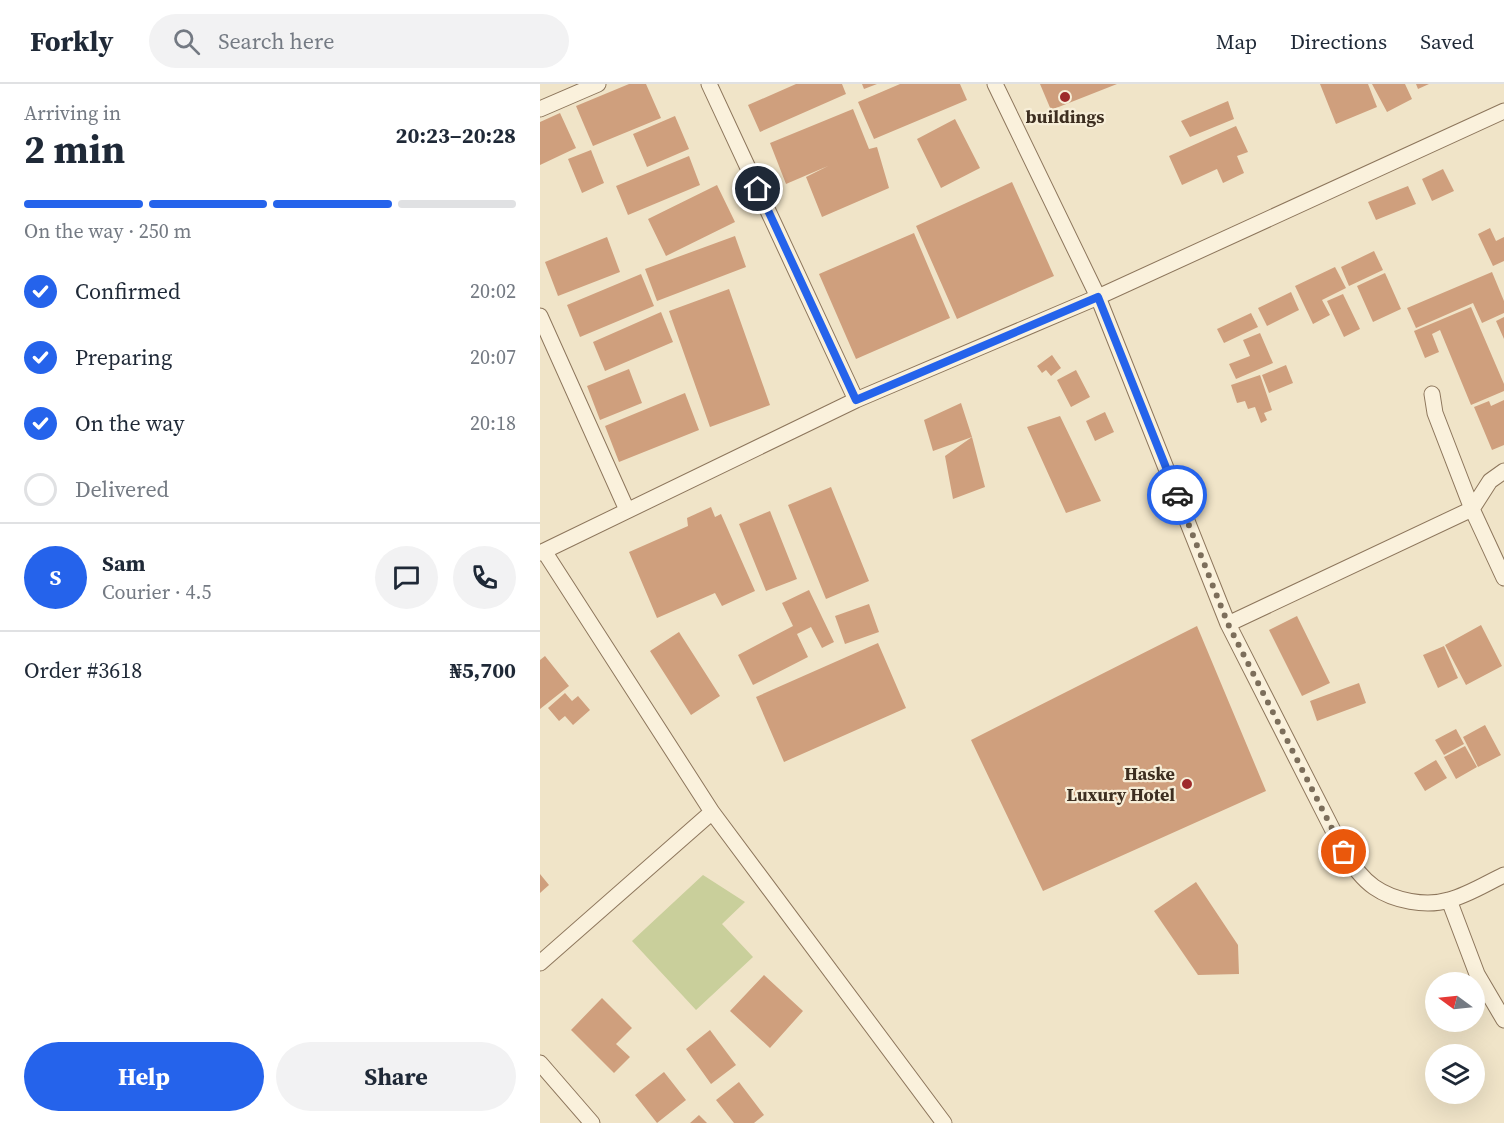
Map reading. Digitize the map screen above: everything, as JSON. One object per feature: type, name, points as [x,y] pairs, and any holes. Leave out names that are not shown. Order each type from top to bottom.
[{"type":"street","points":[[540,109],[598,84]]},
{"type":"street","points":[[709,84],[856,400]]},
{"type":"street","points":[[995,84],[1098,297],[1228,624],[1344,852],[1359,873],[1375,888],[1403,900],[1421,903],[1449,900],[1504,875]]},
{"type":"street","points":[[944,1123],[712,812],[542,552],[856,400],[1098,297],[1504,111]]},
{"type":"street","points":[[540,316],[627,510]]},
{"type":"street","points":[[1432,394],[1435,413],[1472,509],[1504,578]]},
{"type":"street","points":[[1228,624],[1472,509],[1490,481],[1504,471]]},
{"type":"street","points":[[540,963],[712,812]]},
{"type":"street","points":[[1449,900],[1477,974],[1504,1020]]},
{"type":"street","points":[[540,1063],[592,1123]]},
{"type":"green space","points":[[703,875],[745,902],[722,924],[753,957],[696,1010],[632,941]]},
{"type":"building","points":[[629,84],[646,84],[661,118],[593,146],[576,106]]},
{"type":"building","points":[[796,84],[842,84],[846,94],[760,132],[748,105]]},
{"type":"building","points":[[862,84],[877,84],[864,89]]},
{"type":"building","points":[[900,84],[960,84],[967,100],[874,139],[858,102]]},
{"type":"building","name":"buildings","points":[[1040,84],[1117,84],[1051,110]]},
{"type":"building","points":[[1320,84],[1368,84],[1377,107],[1336,124]]},
{"type":"building","points":[[1372,84],[1405,84],[1412,99],[1387,112]]},
{"type":"building","points":[[1416,84],[1429,84],[1418,89]]},
{"type":"building","points":[[1228,101],[1234,119],[1190,137],[1181,121]]},
{"type":"building","points":[[853,109],[869,149],[877,147],[889,188],[822,217],[806,177],[828,166],[786,184],[770,143]]},
{"type":"building","points":[[560,113],[576,148],[540,165],[540,122]]},
{"type":"building","points":[[675,116],[689,149],[647,167],[633,134]]},
{"type":"building","points":[[955,119],[980,168],[941,188],[917,139]]},
{"type":"building","points":[[1236,126],[1248,152],[1237,156],[1244,173],[1223,183],[1217,169],[1182,185],[1169,156]]},
{"type":"building","points":[[591,150],[604,183],[582,193],[568,159]]},
{"type":"building","points":[[689,156],[700,185],[628,215],[616,186]]},
{"type":"building","points":[[1443,169],[1454,191],[1432,201],[1422,179]]},
{"type":"building","points":[[1012,182],[1054,276],[957,319],[916,226]]},
{"type":"building","points":[[717,185],[735,222],[666,256],[648,219]]},
{"type":"building","points":[[1408,186],[1416,204],[1376,220],[1368,202]]},
{"type":"building","points":[[1490,228],[1496,241],[1504,237],[1504,261],[1493,266],[1478,234]]},
{"type":"building","points":[[914,233],[950,318],[856,359],[819,274]]},
{"type":"building","points":[[735,236],[746,267],[657,301],[645,269]]},
{"type":"building","points":[[607,237],[620,272],[558,296],[545,262]]},
{"type":"building","points":[[1374,251],[1383,270],[1349,286],[1341,267]]},
{"type":"building","points":[[1335,267],[1346,288],[1322,300],[1330,315],[1313,324],[1295,286]]},
{"type":"building","points":[[1492,272],[1504,301],[1504,313],[1482,323],[1473,303],[1416,328],[1407,308]]},
{"type":"building","points":[[1385,273],[1401,309],[1373,322],[1357,286]]},
{"type":"building","points":[[641,274],[654,306],[580,337],[567,305]]},
{"type":"building","points":[[729,289],[770,405],[710,427],[669,311]]},
{"type":"building","points":[[1291,292],[1299,310],[1267,326],[1258,308]]},
{"type":"building","points":[[1343,294],[1360,329],[1344,337],[1327,301]]},
{"type":"building","points":[[1471,307],[1504,384],[1504,391],[1471,405],[1440,330],[1432,334],[1439,352],[1425,358],[1414,331]]},
{"type":"building","points":[[661,312],[673,342],[605,371],[593,342]]},
{"type":"building","points":[[1251,313],[1258,327],[1224,343],[1217,329]]},
{"type":"building","points":[[1504,317],[1504,339],[1496,321]]},
{"type":"building","points":[[1260,333],[1273,363],[1236,379],[1229,364],[1250,356],[1243,340]]},
{"type":"building","points":[[1052,355],[1061,368],[1051,376],[1046,370],[1042,373],[1037,366]]},
{"type":"building","points":[[1286,365],[1293,383],[1269,393],[1262,375]]},
{"type":"building","points":[[629,369],[642,403],[600,420],[587,386]]},
{"type":"building","points":[[1076,370],[1090,397],[1071,407],[1057,380]]},
{"type":"building","points":[[1260,375],[1272,410],[1264,413],[1267,420],[1261,423],[1255,407],[1248,409],[1245,401],[1237,403],[1231,385]]},
{"type":"building","points":[[685,393],[699,430],[619,462],[605,426]]},
{"type":"building","points":[[1504,400],[1504,445],[1492,450],[1474,407],[1489,401],[1491,406]]},
{"type":"building","points":[[961,403],[972,437],[933,451],[924,420]]},
{"type":"building","points":[[1105,412],[1114,432],[1095,441],[1086,421]]},
{"type":"building","points":[[1060,416],[1101,501],[1066,513],[1027,427]]},
{"type":"building","points":[[972,437],[985,487],[953,499],[945,456]]},
{"type":"building","points":[[831,487],[869,581],[826,599],[788,505]]},
{"type":"building","points":[[711,507],[715,517],[721,514],[755,591],[722,606],[715,593],[657,618],[629,552],[688,526],[687,518]]},
{"type":"building","points":[[770,511],[797,579],[766,591],[739,524]]},
{"type":"building","points":[[809,590],[834,642],[822,648],[811,627],[797,634],[808,657],[753,685],[738,655],[793,626],[782,603]]},
{"type":"building","points":[[869,604],[879,632],[845,644],[835,616]]},
{"type":"building","points":[[1297,616],[1330,683],[1302,696],[1269,630]]},
{"type":"building","points":[[1481,625],[1502,666],[1466,685],[1445,645]]},
{"type":"building","points":[[1197,626],[1266,791],[1043,891],[971,740]]},
{"type":"building","points":[[679,632],[720,696],[691,715],[650,651]]},
{"type":"building","points":[[878,643],[906,708],[784,762],[756,697]]},
{"type":"building","points":[[1444,646],[1458,678],[1438,688],[1423,655]]},
{"type":"building","points":[[545,656],[569,686],[540,709],[540,660]]},
{"type":"building","points":[[1359,683],[1366,703],[1317,721],[1310,701]]},
{"type":"building","points":[[565,693],[572,701],[578,696],[590,710],[573,725],[565,716],[559,721],[548,708]]},
{"type":"building","points":[[1485,725],[1501,755],[1478,767],[1463,737]]},
{"type":"building","points":[[1456,729],[1464,744],[1444,755],[1435,740]]},
{"type":"building","points":[[1465,746],[1477,767],[1456,779],[1444,757]]},
{"type":"building","points":[[1436,760],[1447,778],[1425,791],[1414,773]]},
{"type":"building","points":[[540,874],[549,885],[540,893]]},
{"type":"building","points":[[1196,882],[1238,945],[1239,974],[1198,975],[1154,911]]},
{"type":"building","points":[[764,975],[803,1011],[770,1048],[730,1011]]},
{"type":"building","points":[[602,998],[632,1028],[616,1044],[630,1057],[614,1073],[571,1030]]},
{"type":"building","points":[[710,1030],[736,1065],[711,1084],[686,1049]]},
{"type":"building","points":[[664,1072],[686,1100],[657,1123],[635,1095]]},
{"type":"building","points":[[739,1082],[764,1115],[754,1123],[734,1123],[716,1100]]},
{"type":"building","points":[[699,1115],[707,1123],[690,1123]]},
{"type":"way so far","points":[[1177,495],[1228,624],[1344,852]]},
{"type":"place","name":"buildings","points":[[1065,97]]},
{"type":"place","name":"Haske Luxury Hotel","points":[[1187,784]]},
{"type":"route","points":[[758,189],[856,400],[1098,297],[1177,495]]}]
